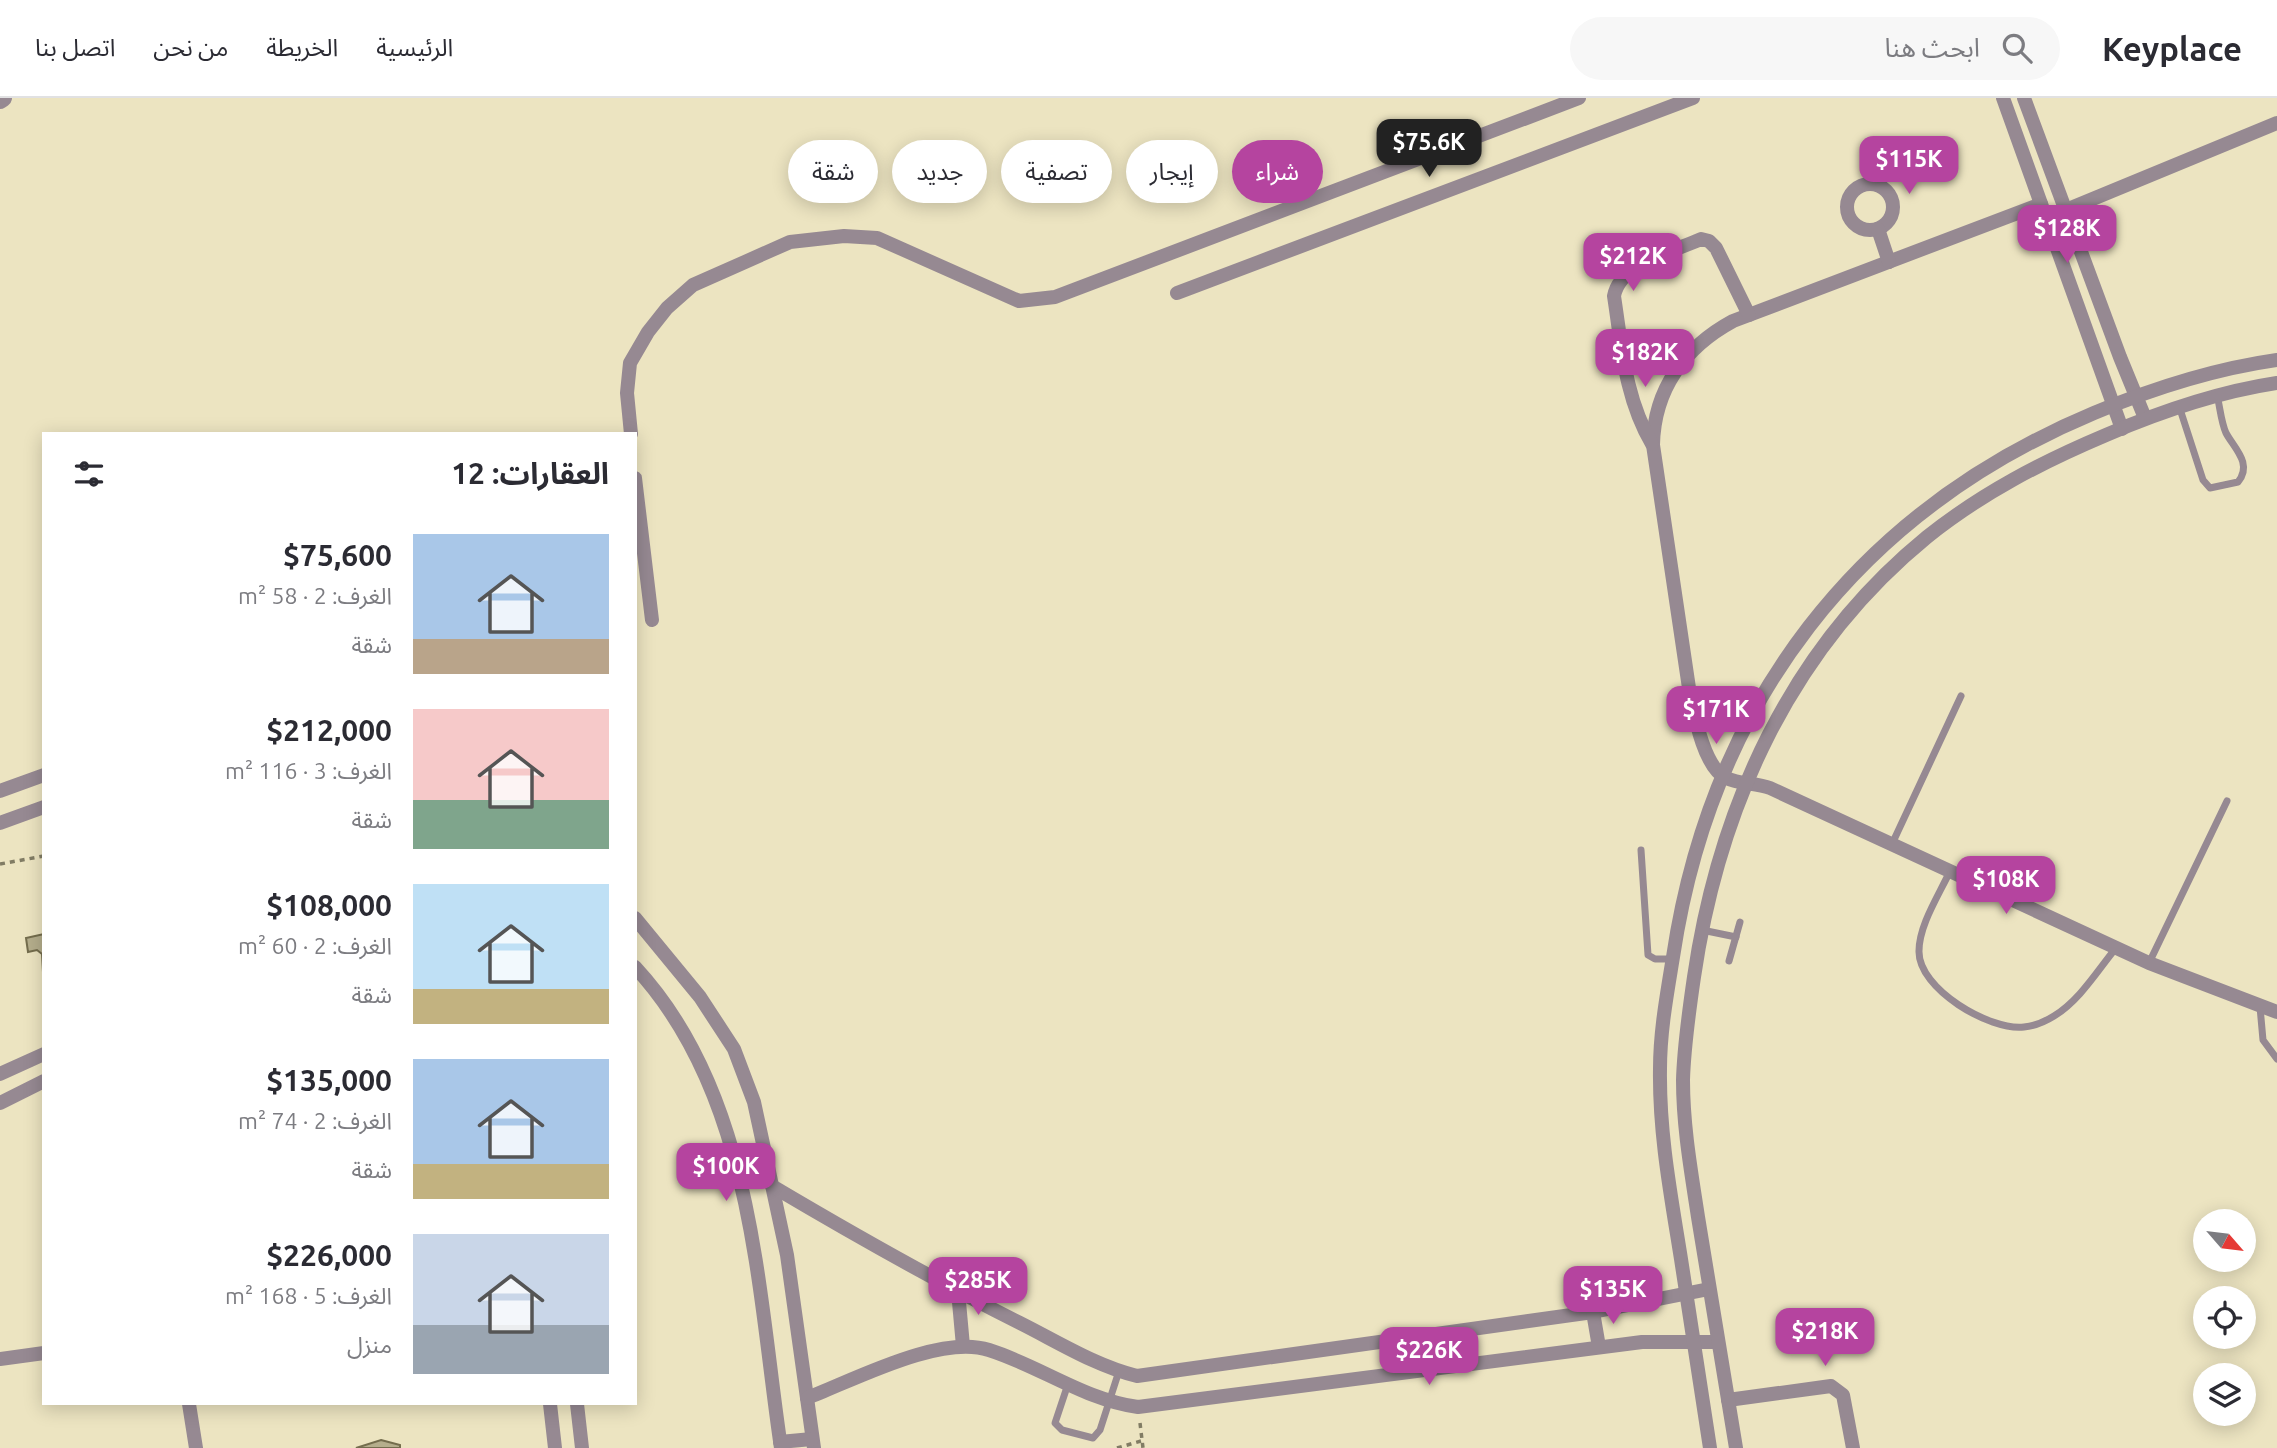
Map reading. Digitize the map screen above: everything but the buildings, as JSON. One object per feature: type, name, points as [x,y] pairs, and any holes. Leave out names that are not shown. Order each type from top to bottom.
[{"type":"street","points":[[631,432],[627,393],[630,363],[648,332],[667,308],[694,285],[790,242],[844,236],[877,238],[1018,301],[1055,297],[1579,98]]},
{"type":"street","points":[[1177,293],[1693,98]]},
{"type":"street","points":[[2003,98],[2122,429]]},
{"type":"street","points":[[2024,98],[2145,418]]},
{"type":"street","points":[[2066,210],[2277,123]]},
{"type":"street","points":[[2041,204],[1749,315],[1712,334],[1682,362],[1663,391],[1656,409],[1653,445],[1689,688],[1712,765],[1723,776],[1770,788],[2149,963],[2277,1012]]},
{"type":"street","points":[[1878,229],[1889,262]]},
{"type":"street","points":[[1653,445],[1638,420],[1628,389],[1614,296],[1616,284],[1628,272],[1701,240],[1709,241],[1716,248],[1749,315]]},
{"type":"street","points":[[1710,1448],[1667,1171],[1660,1102],[1661,1032],[1686,883],[1709,808],[1740,736],[1788,655],[1827,603],[1881,547],[1941,497],[2005,455],[2040,436],[2113,405],[2192,377],[2277,360]]},
{"type":"street","points":[[1736,1448],[1686,1134],[1683,1083],[1686,1032],[1701,930],[1720,853],[1761,746],[1801,679],[1847,618],[1898,563],[1956,515],[1997,488],[2052,458],[2145,418],[2217,394],[2277,383]]},
{"type":"street","points":[[637,495],[652,620]]},
{"type":"street","points":[[0,790],[42,776]]},
{"type":"street","points":[[0,823],[42,808]]},
{"type":"street","points":[[637,920],[700,997],[734,1049],[754,1102],[787,1255],[813,1444],[780,1445],[746,1216],[727,1131],[687,1040],[662,996],[637,969]]},
{"type":"street","points":[[0,1074],[42,1055]]},
{"type":"street","points":[[0,1103],[42,1082]]},
{"type":"street","points":[[772,1186],[958,1291],[1119,1371],[1138,1376],[1593,1312],[1709,1289]]},
{"type":"street","points":[[958,1291],[963,1346]]},
{"type":"street","points":[[1593,1312],[1599,1347]]},
{"type":"street","points":[[807,1398],[907,1359],[963,1346],[988,1349],[1109,1400],[1138,1407],[1660,1340],[1718,1342]]},
{"type":"street","points":[[0,1359],[42,1353]]},
{"type":"street","points":[[1728,1400],[1831,1386],[1843,1395],[1853,1448]]},
{"type":"street","points":[[189,1405],[196,1448]]},
{"type":"street","points":[[550,1405],[555,1448]]},
{"type":"street","points":[[577,1405],[582,1448]]},
{"type":"lane","points":[[2179,406],[2206,485],[2216,489],[2234,485],[2243,473],[2241,455],[2225,431],[2217,394]]},
{"type":"lane","points":[[1892,844],[1962,696]]},
{"type":"lane","points":[[2149,963],[2227,801]]},
{"type":"lane","points":[[1641,850],[1648,955],[1655,959],[1672,959]]},
{"type":"lane","points":[[1950,871],[1922,933],[1920,964],[1937,989],[1980,1015],[2009,1026],[2023,1027],[2053,1016],[2080,993],[2116,948]]},
{"type":"lane","points":[[1729,961],[1740,922]]},
{"type":"lane","points":[[1701,930],[1736,937]]},
{"type":"lane","points":[[2260,1006],[2263,1040],[2277,1059]]},
{"type":"lane","points":[[1068,1384],[1055,1419],[1056,1427],[1093,1438],[1100,1430],[1119,1371]]},
{"type":"path","points":[[0,864],[42,856]]},
{"type":"path","points":[[1138,1407],[1143,1448]]},
{"type":"path","points":[[1117,1448],[1142,1441]]}]
